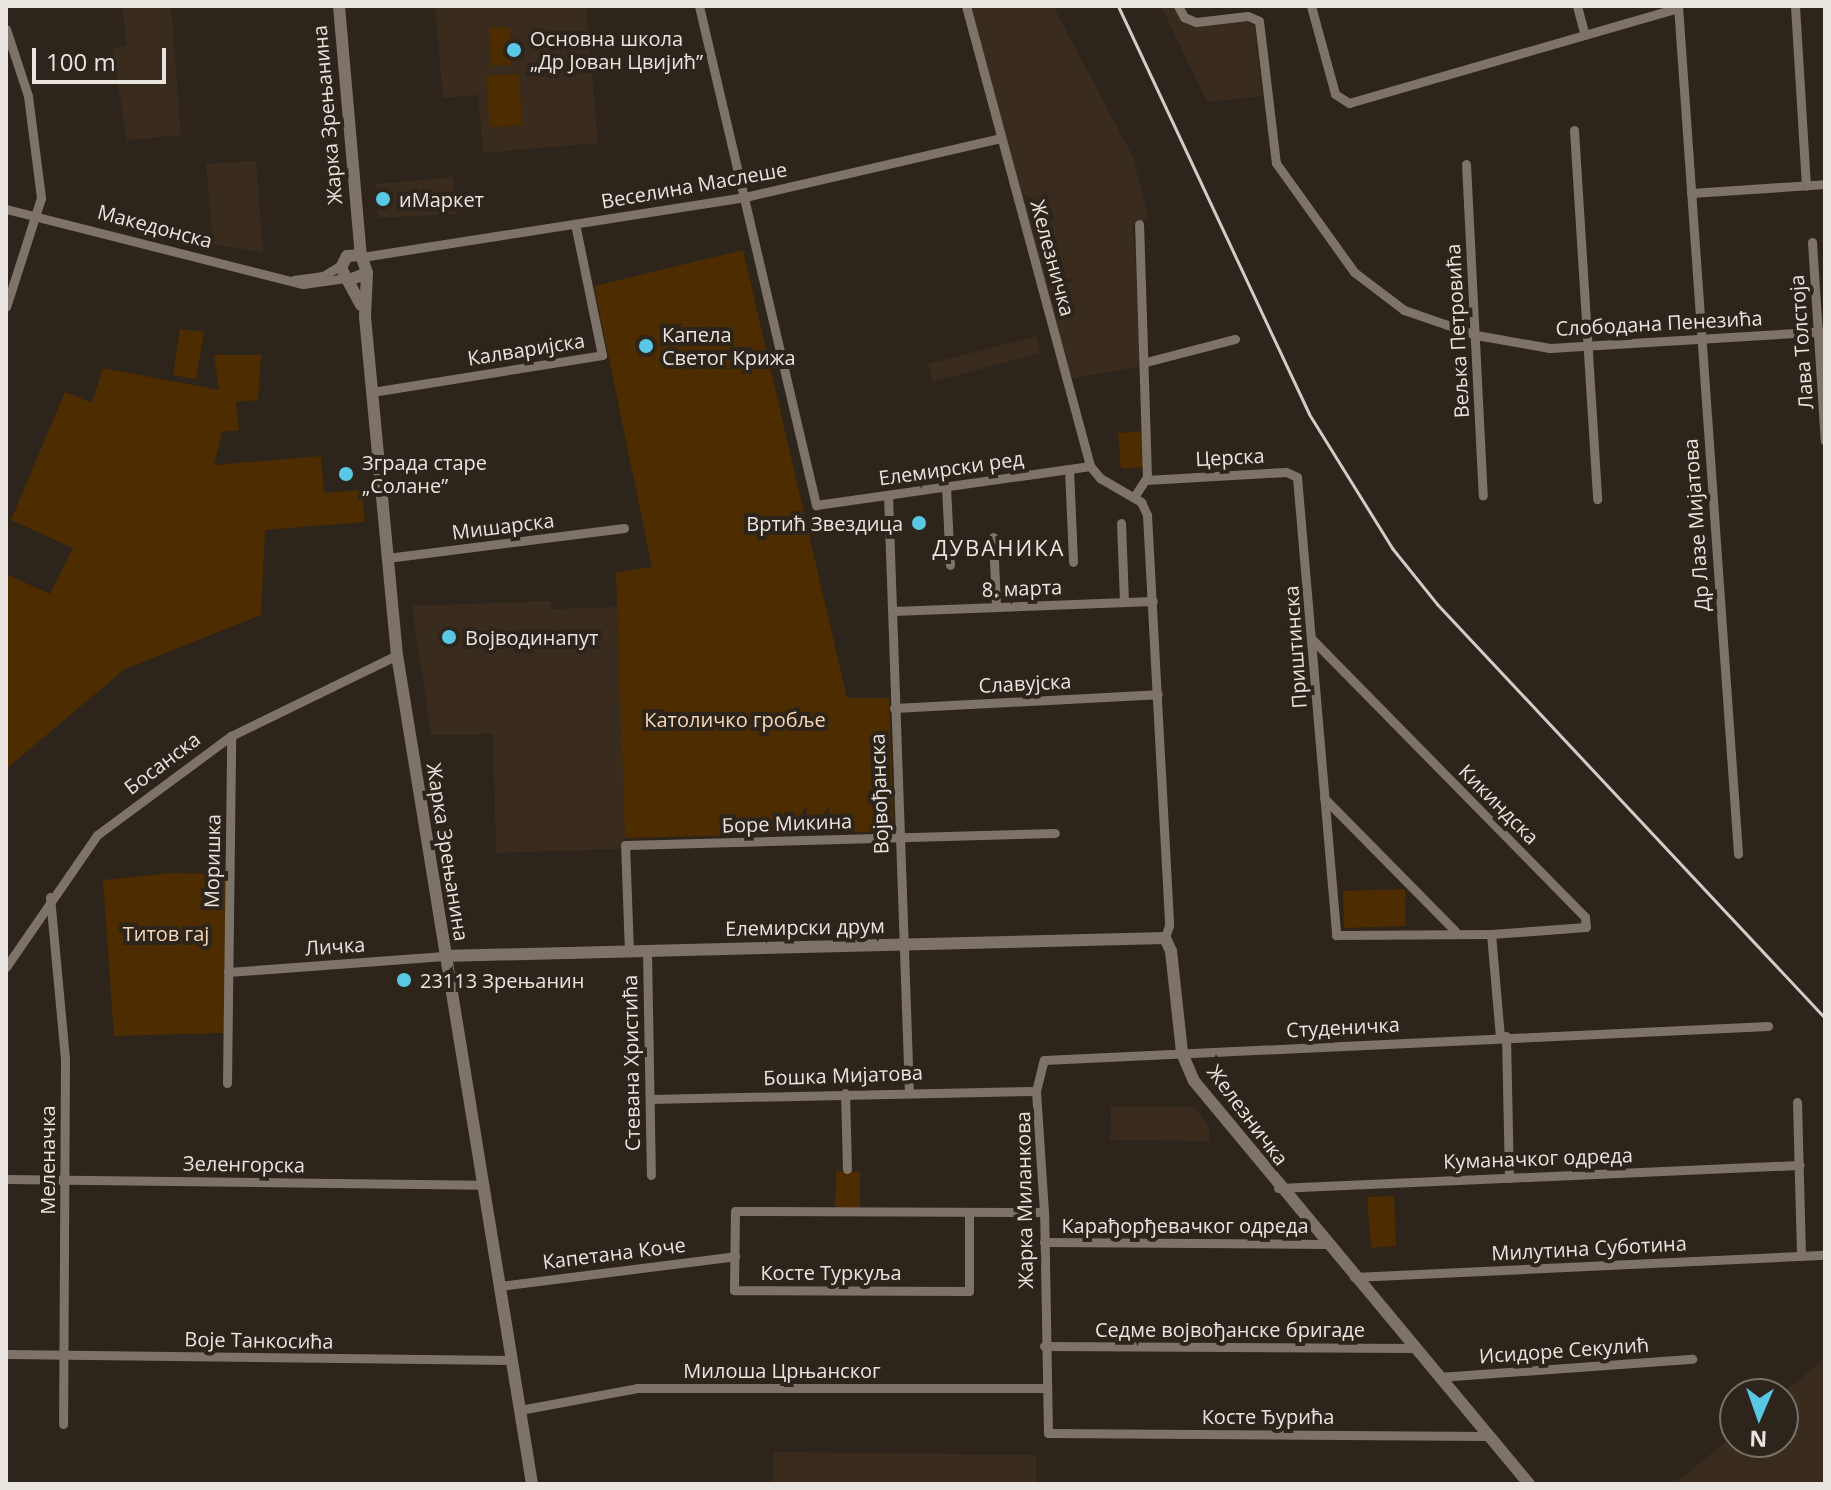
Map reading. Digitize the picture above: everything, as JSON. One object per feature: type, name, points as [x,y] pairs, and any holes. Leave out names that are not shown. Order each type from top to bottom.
[{"type":"main road","name":"Жарка Зрењанина","points":[[339,6],[355,221],[364,263],[365,317],[397,655],[532,1484]]},
{"type":"main road","name":"Жарка Зрењанина","points":[[355,221],[343,262],[347,279],[365,317]]},
{"type":"main road","points":[[343,262],[364,263]]},
{"type":"main road","points":[[347,279],[364,263]]},
{"type":"main road","name":"Елемирски друм","points":[[444,956],[1165,938]]},
{"type":"main road","name":"Железничка","points":[[1165,938],[1171,951],[1182,1053],[1205,1097],[1278,1188],[1529,1484]]},
{"type":"street","points":[[699,6],[745,197]]},
{"type":"street","name":"Железничка","points":[[966,6],[1090,466]]},
{"type":"street","name":"Слободана Пенезића","points":[[1178,6],[1184,17],[1196,22],[1248,16],[1259,21],[1271,148],[1283,177],[1371,288],[1415,315],[1476,335],[1537,347],[1587,347],[1822,331]]},
{"type":"street","points":[[1311,6],[1335,94],[1349,103],[1678,7]]},
{"type":"street","points":[[1577,6],[1585,35]]},
{"type":"street","points":[[1795,6],[1806,186]]},
{"type":"street","name":"Др Лазе Мијатова","points":[[1678,7],[1738,854]]},
{"type":"street","points":[[6,29],[32,119],[39,214],[6,307]]},
{"type":"street","points":[[1574,130],[1597,499]]},
{"type":"street","name":"Веселина Маслеше","points":[[364,263],[391,252],[745,197],[1000,138]]},
{"type":"street","name":"Вељка Петровића","points":[[1466,164],[1483,496]]},
{"type":"street","points":[[1691,193],[1825,184]]},
{"type":"street","name":"Елемирски ред","points":[[745,197],[816,505],[1090,466]]},
{"type":"street","name":"Македонска","points":[[6,209],[39,214],[315,285],[347,279]]},
{"type":"street","name":"Калваријска","points":[[372,392],[602,355],[575,224]]},
{"type":"street","points":[[1090,466],[1100,478],[1134,497],[1146,480],[1146,362],[1139,224]]},
{"type":"street","name":"Лава Толстоја","points":[[1812,242],[1822,331],[1825,441]]},
{"type":"street","name":"Македонска","points":[[294,280],[323,276],[343,262]]},
{"type":"street","points":[[1146,362],[1235,339]]},
{"type":"street","points":[[1069,469],[1073,562]]},
{"type":"street","name":"Церска","points":[[1146,480],[1286,472],[1297,477],[1301,493]]},
{"type":"street","points":[[946,487],[950,565]]},
{"type":"street","name":"Приштинска","points":[[1301,493],[1336,935],[1455,931],[1491,934]]},
{"type":"street","name":"Војвођанска","points":[[888,495],[909,1092]]},
{"type":"street","name":"Железничка","points":[[1134,497],[1149,521],[1169,925],[1165,938]]},
{"type":"street","points":[[1121,523],[1124,602]]},
{"type":"street","name":"Мишарска","points":[[387,558],[624,528]]},
{"type":"street","points":[[993,537],[996,607]]},
{"type":"street","name":"8. марта","points":[[893,611],[1153,601]]},
{"type":"street","name":"Кикиндска","points":[[1313,640],[1587,920],[1584,928],[1491,934]]},
{"type":"street","name":"Босанска","points":[[6,967],[50,897],[97,835],[231,736],[397,655]]},
{"type":"street","name":"Славујска","points":[[894,708],[1158,694]]},
{"type":"street","name":"Моришка","points":[[227,1083],[231,736]]},
{"type":"street","points":[[1324,798],[1455,931]]},
{"type":"street","name":"Боре Микина","points":[[629,952],[625,845],[1055,833]]},
{"type":"street","name":"Меленачка","points":[[50,897],[65,1058],[63,1424]]},
{"type":"street","points":[[1491,934],[1503,1036],[1509,1178]]},
{"type":"street","name":"Стевана Христића","points":[[647,951],[651,1175]]},
{"type":"street","name":"Личка","points":[[228,972],[444,956]]},
{"type":"street","name":"Студеничка","points":[[1182,1053],[1768,1026]]},
{"type":"street","name":"Жарка Миланкова","points":[[1048,1433],[1044,1346],[1044,1212],[1036,1091],[1046,1058],[1182,1053]]},
{"type":"street","name":"Бошка Мијатова","points":[[650,1099],[1036,1091]]},
{"type":"street","points":[[845,1093],[847,1169]]},
{"type":"street","points":[[1797,1102],[1801,1256]]},
{"type":"street","name":"Куманачког одреда","points":[[1278,1188],[1799,1165]]},
{"type":"street","name":"Зеленгорска","points":[[6,1179],[481,1185]]},
{"type":"street","name":"Косте Туркуља","points":[[969,1212],[969,1291],[734,1290],[735,1211],[1044,1212]]},
{"type":"street","name":"Карађорђевачког одреда","points":[[1044,1242],[1326,1244]]},
{"type":"street","name":"Милутина Суботина","points":[[1354,1277],[1825,1255]]},
{"type":"street","name":"Капетана Коче","points":[[499,1286],[735,1256]]},
{"type":"street","name":"Седме војвођанске бригаде","points":[[1044,1346],[1415,1348]]},
{"type":"street","name":"Воје Танкосића","points":[[6,1354],[511,1360]]},
{"type":"street","name":"Исидоре Секулић","points":[[1439,1377],[1692,1359]]},
{"type":"street","name":"Милоша Црњанског","points":[[520,1410],[637,1388],[1047,1388]]},
{"type":"street","name":"Косте Ђурића","points":[[1048,1433],[1489,1436]]},
{"type":"shaded area","points":[[122,6],[171,6],[181,135],[127,140],[112,48],[127,46]]},
{"type":"shaded area","name":"Основна школа „Др Јован Цвијић”","points":[[435,6],[586,6],[598,143],[483,153],[478,95],[443,98]]},
{"type":"shaded area","points":[[971,6],[1053,6],[1132,155],[1149,218],[1133,225],[1142,367],[1067,379]]},
{"type":"shaded area","points":[[1161,6],[1174,6],[1182,20],[1197,26],[1245,21],[1255,26],[1262,96],[1207,102]]},
{"type":"shaded area","points":[[256,161],[263,252],[213,244],[206,164]]},
{"type":"shaded area","points":[[453,177],[456,214],[378,218],[375,184]]},
{"type":"shaded area","points":[[1036,336],[1040,353],[933,382],[928,364]]},
{"type":"shaded area","points":[[551,601],[552,609],[618,607],[625,838],[621,849],[496,853],[493,734],[431,735],[412,606]]},
{"type":"shaded area","points":[[1111,1106],[1194,1107],[1209,1127],[1209,1141],[1110,1140]]},
{"type":"shaded area","points":[[1825,1358],[1825,1484],[1675,1484],[1719,1447],[1719,1458],[1799,1458],[1799,1380]]},
{"type":"shaded area","points":[[774,1452],[1036,1455],[1036,1484],[774,1484]]},
{"type":"green space","points":[[510,27],[512,65],[491,66],[489,28]]},
{"type":"green space","points":[[519,74],[522,125],[490,127],[486,76]]},
{"type":"green space","name":"Католичко гробље","points":[[743,250],[847,698],[889,698],[894,831],[625,838],[616,572],[652,567],[594,286]]},
{"type":"green space","points":[[180,329],[204,332],[196,379],[173,375]]},
{"type":"green space","points":[[214,355],[261,355],[258,400],[236,402],[239,430],[222,432],[214,465],[321,456],[324,493],[362,490],[365,522],[265,530],[261,615],[125,669],[6,769],[6,574],[50,594],[73,548],[11,520],[65,392],[92,403],[103,368],[219,390]]},
{"type":"green space","points":[[1141,431],[1144,467],[1121,469],[1118,433]]},
{"type":"green space","name":"Титов гај","points":[[172,873],[226,874],[225,1033],[114,1036],[103,880]]},
{"type":"green space","points":[[1405,889],[1406,926],[1344,928],[1343,891]]},
{"type":"green space","points":[[836,1171],[860,1172],[860,1211],[835,1211]]},
{"type":"green space","points":[[1394,1196],[1396,1246],[1371,1248],[1367,1197]]},
{"type":"railway","points":[[1118,6],[1309,414],[1392,548],[1437,604],[1825,1018]]},
{"type":"place","name":"Основна школа „Др Јован Цвијић”","points":[[514,50]]},
{"type":"place","name":"иМаркет","points":[[383,199]]},
{"type":"place","name":"Капела Светог Крижа","points":[[646,346]]},
{"type":"place","name":"Зграда старе „Солане”","points":[[346,474]]},
{"type":"place","name":"Вртић Звездица","points":[[919,523]]},
{"type":"place","name":"Војводинапут","points":[[449,637]]},
{"type":"place","name":"23113 Зрењанин","points":[[404,980]]},
{"type":"district","name":"ДУВАНИКА","points":[[999,548]]}]
